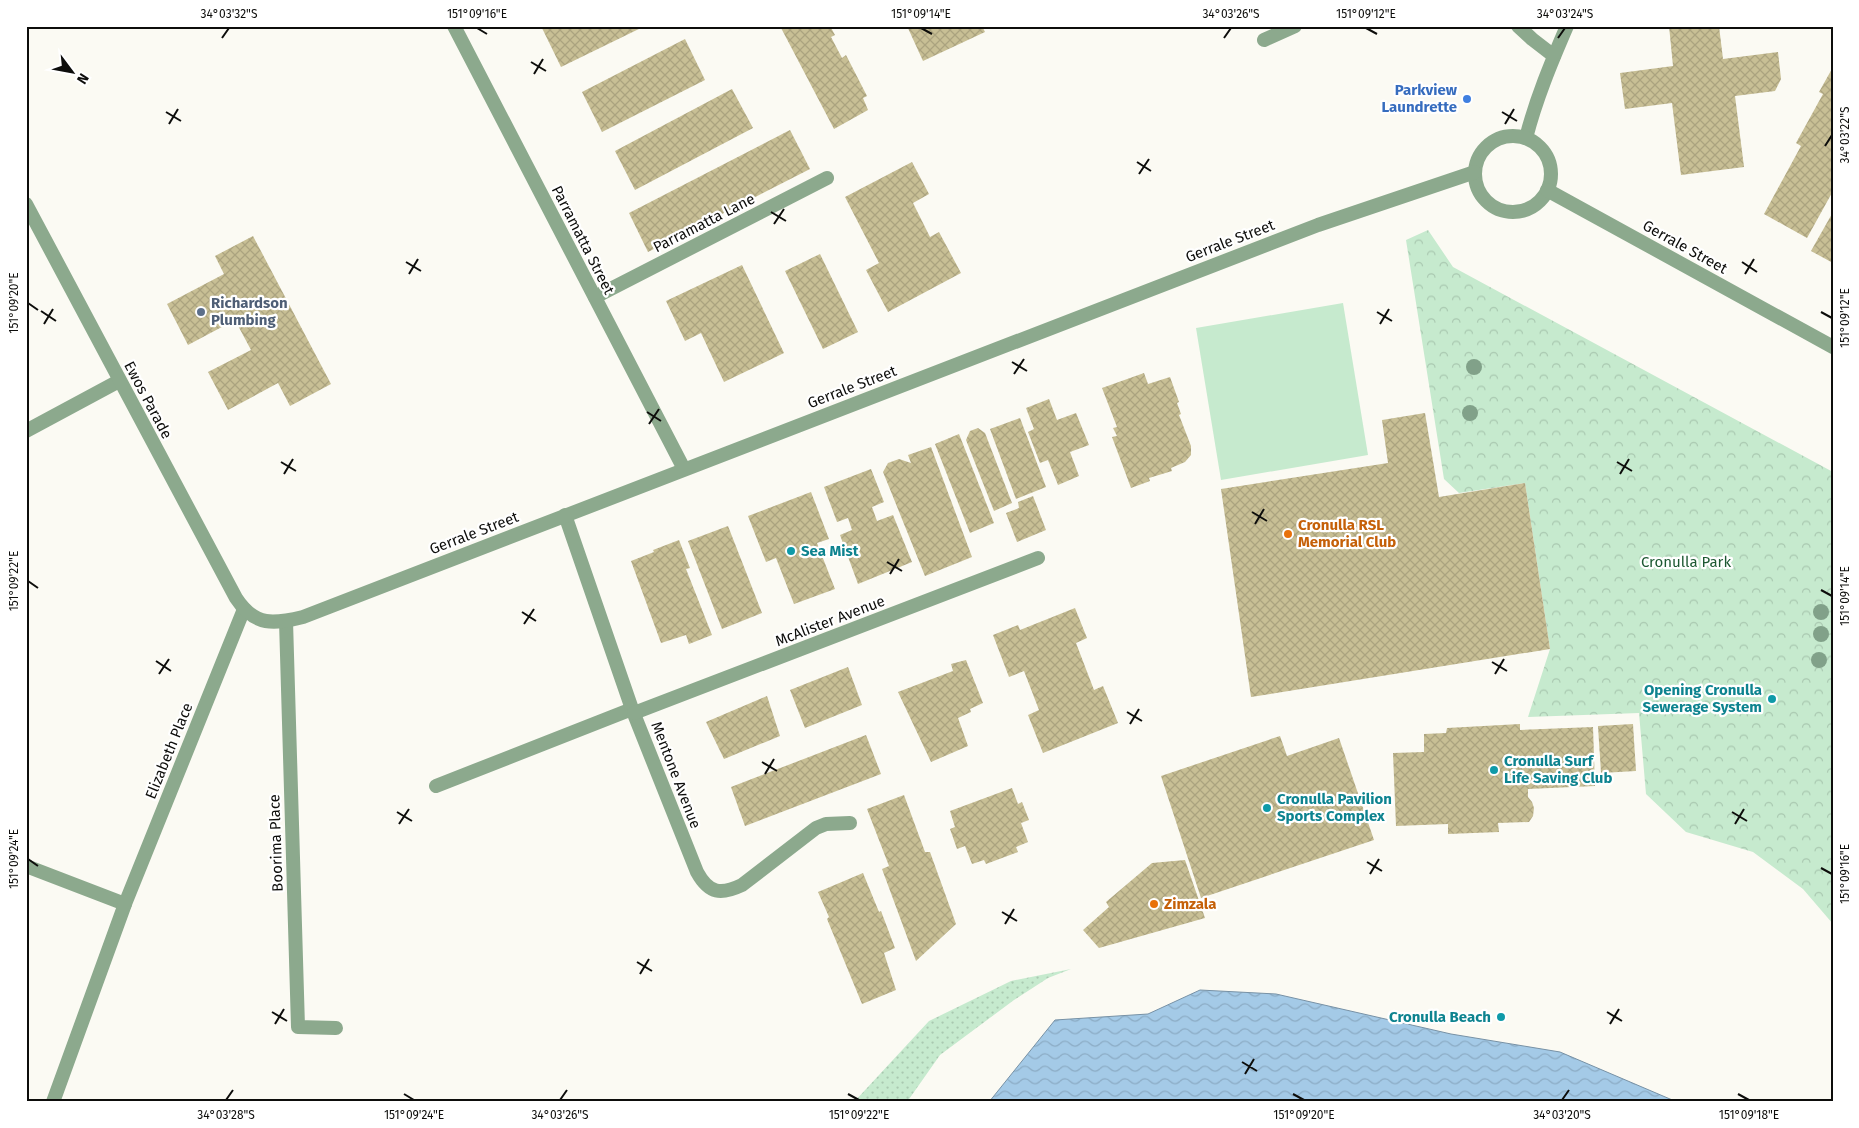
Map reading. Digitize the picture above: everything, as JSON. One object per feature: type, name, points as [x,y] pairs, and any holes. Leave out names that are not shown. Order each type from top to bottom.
[{"type":"street","name":"Parramatta Street","points":[[454,26],[684,469]]},
{"type":"street","points":[[1264,40],[1295,26]]},
{"type":"street","points":[[1518,26],[1554,56]]},
{"type":"street","points":[[1526,138],[1533,111],[1567,26]]},
{"type":"street","points":[[1515,136],[1526,138],[1543,150],[1551,170],[1547,190],[1541,200],[1532,207],[1522,211],[1511,212],[1500,210],[1489,204],[1481,195],[1476,184],[1475,172],[1477,160],[1483,149],[1503,137],[1515,136]]},
{"type":"street","name":"Gerrale Street","points":[[244,609],[251,616],[274,622],[303,617],[1318,225],[1475,172]]},
{"type":"street","name":"Parramatta Lane","points":[[595,297],[827,178]]},
{"type":"street","name":"Gerrale Street","points":[[1547,190],[1833,347]]},
{"type":"street","name":"Ewos Parade","points":[[26,204],[244,609]]},
{"type":"street","points":[[26,431],[120,381]]},
{"type":"street","name":"Mentone Avenue","points":[[565,515],[633,711],[703,883],[719,892],[731,890],[742,884],[816,828],[826,824],[850,823]]},
{"type":"street","name":"McAlister Avenue","points":[[436,786],[1038,558]]},
{"type":"street","name":"Elizabeth Place","points":[[53,1102],[125,904],[244,609]]},
{"type":"street","name":"Boorima Place","points":[[286,621],[298,1027],[336,1028]]},
{"type":"street","points":[[26,866],[125,904]]},
{"type":"green space","name":"Cronulla Park","points":[[1428,230],[1453,267],[1833,472],[1833,924],[1803,889],[1753,852],[1686,832],[1646,794],[1639,713],[1528,717],[1550,649],[1525,483],[1459,493],[1444,479],[1406,240]]},
{"type":"green space","points":[[1343,303],[1368,455],[1221,480],[1196,328]]},
{"type":"green space","points":[[1071,969],[1048,978],[1014,1000],[940,1055],[907,1102],[854,1102],[929,1021],[1011,981]]},
{"type":"water","points":[[1200,990],[1276,994],[1451,1034],[1560,1052],[1677,1102],[989,1102],[1055,1020],[1148,1014]]},
{"type":"building","points":[[541,26],[645,26],[561,67]]},
{"type":"building","points":[[780,26],[830,26],[835,35],[831,37],[842,58],[846,55],[867,96],[863,98],[868,110],[834,129]]},
{"type":"building","points":[[907,26],[982,26],[985,32],[923,61]]},
{"type":"building","points":[[1669,26],[1719,26],[1723,59],[1778,52],[1781,79],[1775,91],[1735,96],[1744,167],[1681,175],[1672,103],[1625,109],[1620,73],[1673,66]]},
{"type":"building","points":[[685,39],[705,80],[602,132],[582,92]]},
{"type":"building","points":[[1833,67],[1833,191],[1807,238],[1764,214],[1801,146],[1796,143],[1823,94],[1819,92]]},
{"type":"building","points":[[732,89],[753,128],[635,190],[615,151]]},
{"type":"building","points":[[790,130],[810,169],[648,252],[629,213]]},
{"type":"building","points":[[912,162],[929,194],[913,203],[930,237],[939,232],[961,273],[888,312],[866,270],[879,263],[845,197]]},
{"type":"building","points":[[1833,212],[1833,263],[1811,251]]},
{"type":"building","points":[[253,236],[331,384],[290,406],[278,383],[228,410],[208,372],[251,350],[235,320],[188,345],[167,304],[224,274],[215,256]]},
{"type":"building","points":[[820,254],[858,332],[823,349],[785,271]]},
{"type":"building","points":[[742,265],[784,353],[724,382],[701,333],[685,341],[666,301]]},
{"type":"building","points":[[1144,373],[1148,384],[1170,377],[1179,402],[1177,403],[1181,414],[1179,415],[1191,446],[1191,455],[1185,462],[1171,468],[1172,471],[1149,478],[1150,481],[1131,488],[1112,437],[1117,436],[1113,428],[1117,427],[1102,388]]},
{"type":"building","points":[[1049,399],[1057,420],[1076,413],[1089,445],[1070,452],[1079,476],[1058,485],[1048,460],[1040,463],[1028,432],[1034,429],[1026,408]]},
{"type":"building","points":[[1425,413],[1439,497],[1525,483],[1550,649],[1251,697],[1221,489],[1388,463],[1382,420]]},
{"type":"building","points":[[1020,418],[1046,487],[1016,499],[990,429]]},
{"type":"building","points":[[978,428],[985,433],[1012,503],[994,511],[966,440],[970,431]]},
{"type":"building","points":[[959,434],[994,523],[970,533],[935,444]]},
{"type":"building","points":[[931,447],[972,557],[925,576],[883,472],[888,463],[899,459],[911,463],[908,455]]},
{"type":"building","points":[[871,469],[884,502],[872,507],[877,521],[893,515],[912,562],[858,584],[840,535],[852,530],[848,518],[837,522],[824,487]]},
{"type":"building","name":"Sea Mist","points":[[811,492],[829,539],[817,543],[835,589],[794,604],[776,558],[766,562],[748,516]]},
{"type":"building","points":[[1033,496],[1046,530],[1017,542],[1006,513],[1019,508],[1018,502]]},
{"type":"building","points":[[728,526],[762,613],[722,629],[688,541]]},
{"type":"building","points":[[679,540],[690,568],[686,569],[712,635],[689,644],[686,635],[661,643],[631,561]]},
{"type":"building","points":[[1075,608],[1087,638],[1076,643],[1094,690],[1103,686],[1118,723],[1043,753],[1028,715],[1039,710],[1024,671],[1009,677],[993,635],[1018,625],[1020,630]]},
{"type":"building","points":[[966,660],[983,703],[970,709],[971,712],[958,718],[968,746],[931,762],[898,692],[953,671],[951,664]]},
{"type":"building","points":[[848,667],[862,705],[805,728],[790,690]]},
{"type":"building","points":[[767,696],[780,736],[724,759],[706,722]]},
{"type":"building","name":"Cronulla Surf Life Saving Club","points":[[1520,724],[1520,730],[1593,727],[1595,786],[1528,789],[1528,797],[1534,808],[1533,816],[1529,822],[1498,823],[1499,832],[1448,834],[1448,824],[1396,826],[1393,753],[1424,752],[1424,734],[1446,733],[1447,728]]},
{"type":"building","points":[[1633,724],[1636,771],[1601,773],[1598,726]]},
{"type":"building","points":[[866,735],[881,774],[745,826],[731,787]]},
{"type":"building","name":"Cronulla Pavilion Sports Complex","points":[[1280,736],[1287,756],[1339,738],[1374,840],[1201,898],[1161,776]]},
{"type":"building","points":[[1012,788],[1018,804],[1022,802],[1029,820],[1021,823],[1028,842],[1016,847],[1018,852],[986,864],[984,860],[972,864],[965,846],[957,849],[950,829],[955,827],[950,811]]},
{"type":"building","points":[[904,795],[925,852],[930,852],[956,924],[916,961],[882,869],[889,866],[867,809]]},
{"type":"building","name":"Zimzala","points":[[1185,860],[1205,918],[1099,948],[1083,930],[1109,907],[1106,902],[1152,863]]},
{"type":"building","points":[[863,873],[879,912],[881,911],[895,948],[884,953],[896,990],[862,1004],[818,892]]},
{"type":"place","name":"Parkview Laundrette","points":[[1467,99]]},
{"type":"place","name":"Richardson Plumbing","points":[[201,312]]},
{"type":"place","name":"Cronulla RSL Memorial Club","points":[[1288,534]]},
{"type":"place","name":"Sea Mist","points":[[791,551]]},
{"type":"place","name":"Opening Cronulla Sewerage System","points":[[1772,699]]},
{"type":"place","name":"Cronulla Surf Life Saving Club","points":[[1494,770]]},
{"type":"place","name":"Cronulla Pavilion Sports Complex","points":[[1267,808]]},
{"type":"place","name":"Zimzala","points":[[1154,904]]},
{"type":"place","name":"Cronulla Beach","points":[[1501,1017]]}]
